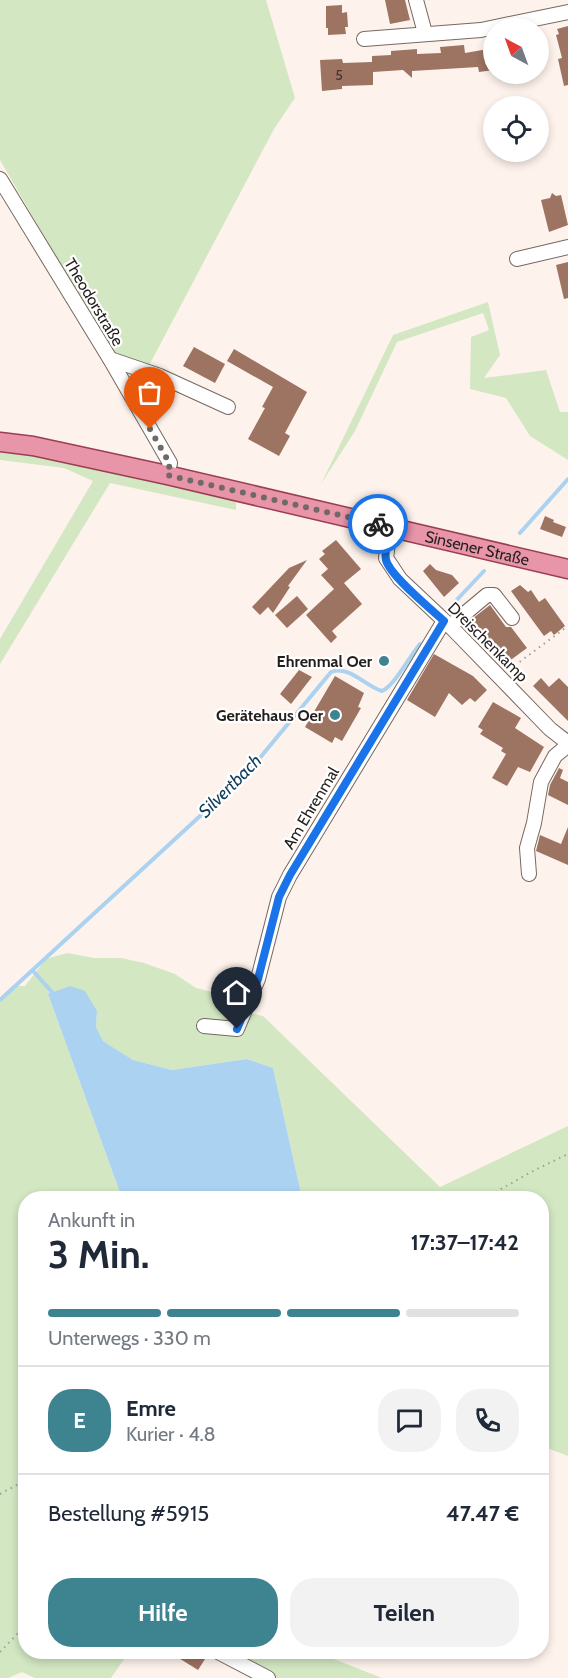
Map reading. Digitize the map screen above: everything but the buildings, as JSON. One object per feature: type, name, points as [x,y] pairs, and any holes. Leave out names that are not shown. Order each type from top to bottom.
[{"type":"main road","name":"Sinsener Straße","points":[[0,442],[33,446],[167,475],[568,569]]},
{"type":"street","points":[[416,0],[425,33]]},
{"type":"street","points":[[364,39],[481,30],[568,12]]},
{"type":"street","name":"Theodorstraße","points":[[0,179],[110,359],[170,464],[167,475]]},
{"type":"street","points":[[517,259],[568,247]]},
{"type":"street","points":[[110,359],[160,376],[228,407]]},
{"type":"street","name":"Dreischenkamp","points":[[390,527],[386,558],[389,566],[550,729],[568,744]]},
{"type":"street","points":[[447,624],[487,595],[494,595],[512,618]]},
{"type":"street","name":"Am Ehrenmal","points":[[204,1026],[237,1029],[258,979],[279,897],[290,875],[447,624]]},
{"type":"street","points":[[529,874],[527,848],[541,782],[555,756],[568,744]]},
{"type":"street","points":[[231,1659],[268,1678]]},
{"type":"path","points":[[500,676],[568,626]]},
{"type":"path","points":[[497,1191],[568,1154]]},
{"type":"path","points":[[0,1494],[18,1484]]},
{"type":"path","points":[[0,1652],[18,1633]]},
{"type":"green space","points":[[0,0],[266,0],[295,98],[274,129],[144,375],[124,374],[0,160]]},
{"type":"green space","points":[[488,302],[500,355],[484,378],[546,370],[560,412],[568,412],[568,460],[530,436],[506,398],[470,389],[471,337],[489,330],[483,313],[397,342],[355,431],[321,484],[393,335]]},
{"type":"green space","points":[[0,450],[35,453],[236,499],[236,510],[110,483],[0,664],[0,639],[93,481],[64,468],[0,460]]},
{"type":"green space","points":[[67,953],[94,958],[121,958],[144,963],[175,974],[196,988],[216,993],[232,1009],[263,1016],[440,1187],[568,1126],[568,1456],[549,1449],[549,1191],[300,1191],[273,1068],[247,1059],[172,1070],[133,1060],[103,1041],[96,1027],[97,1011],[48,994],[119,1191],[18,1191],[18,1659],[124,1659],[111,1678],[35,1678],[22,1672],[8,1678],[0,1678],[0,999],[12,986],[25,986],[46,959]]},
{"type":"green space","points":[[243,1659],[334,1659],[382,1678],[274,1678],[242,1661]]},
{"type":"water","points":[[70,986],[85,991],[97,1011],[96,1027],[103,1041],[133,1060],[172,1070],[247,1059],[273,1068],[300,1191],[119,1191],[48,994]]},
{"type":"waterway","name":"Silvertbach","points":[[520,533],[568,479]]},
{"type":"waterway","name":"Silvertbach","points":[[451,606],[484,571]]},
{"type":"waterway","name":"Silvertbach","points":[[0,1000],[249,771],[331,672],[344,671],[382,691],[397,677],[420,644]]},
{"type":"waterway","name":"Silvertbach","points":[[33,971],[52,992]]},
{"type":"way so far","points":[[150,429],[170,464],[167,475],[378,524]]},
{"type":"place","name":"Ehrenmal Oer","points":[[384,661]]},
{"type":"place","name":"Gerätehaus Oer","points":[[335,715]]},
{"type":"route","points":[[237,1029],[258,979],[279,897],[290,875],[444,621],[389,566],[386,558],[386,545],[390,527],[378,524]]}]
